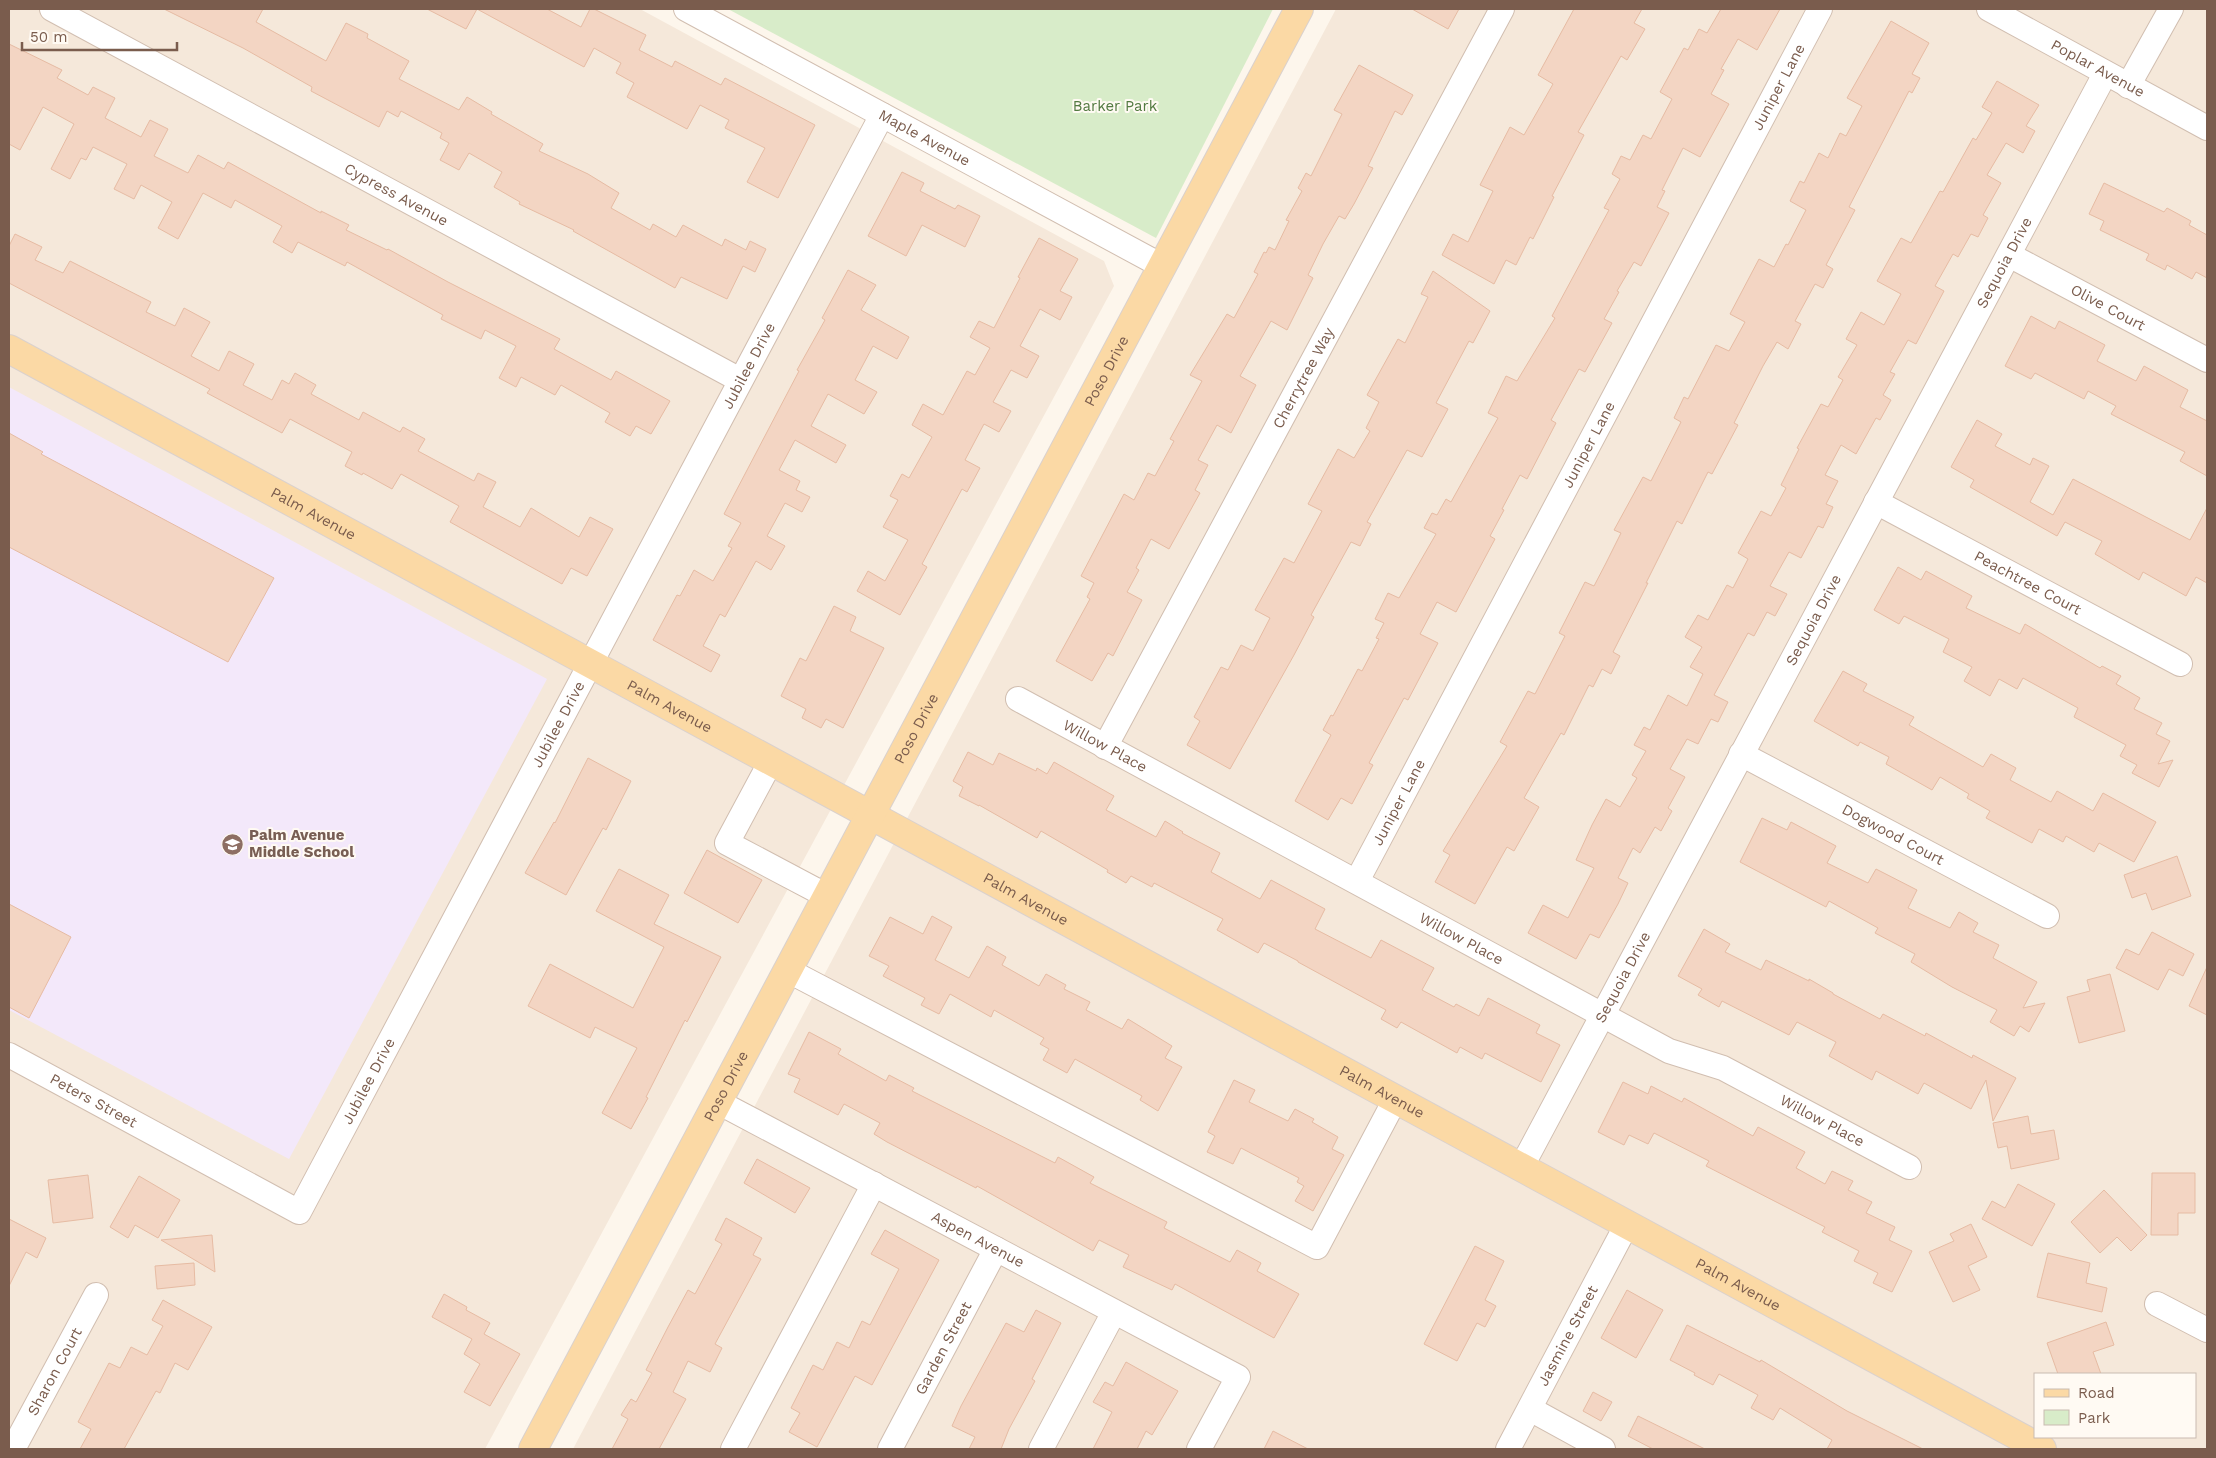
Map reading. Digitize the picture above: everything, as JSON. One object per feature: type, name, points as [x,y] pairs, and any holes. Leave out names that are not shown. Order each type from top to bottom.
[{"type":"main road","name":"Poso Drive","points":[[533,1449],[1299,9]]},
{"type":"main road","name":"Palm Avenue","points":[[9,349],[2042,1449]]},
{"type":"street","name":"Cypress Avenue","points":[[52,9],[740,380]]},
{"type":"street","name":"Maple Avenue","points":[[686,9],[1162,266]]},
{"type":"street","name":"Cherrytree Way","points":[[1105,746],[1502,9]]},
{"type":"street","name":"Juniper Lane","points":[[1357,881],[1820,9]]},
{"type":"street","name":"Poplar Avenue","points":[[1989,9],[2207,128]]},
{"type":"street","points":[[2128,86],[2171,9]]},
{"type":"street","name":"Sequoia Drive","points":[[1522,1166],[1604,1015],[1740,754],[2105,74]]},
{"type":"street","name":"Jubilee Drive","points":[[179,1147],[299,1212],[589,663],[882,115]]},
{"type":"street","name":"Olive Court","points":[[2009,255],[2207,360]]},
{"type":"street","name":"Peachtree Court","points":[[1876,502],[2180,664]]},
{"type":"street","name":"Willow Place","points":[[1018,698],[1668,1051],[1723,1068],[1909,1168]]},
{"type":"street","name":"Dogwood Court","points":[[1740,754],[2047,916]]},
{"type":"street","points":[[771,761],[727,843],[827,896]]},
{"type":"street","points":[[787,970],[1316,1247],[1396,1098]]},
{"type":"street","name":"Peters Street","points":[[9,1055],[179,1147]]},
{"type":"street","name":"Aspen Avenue","points":[[718,1102],[1238,1377],[1199,1449]]},
{"type":"street","points":[[732,1449],[874,1184]]},
{"type":"street","name":"Jasmine Street","points":[[1508,1449],[1627,1224]]},
{"type":"street","name":"Garden Street","points":[[890,1449],[996,1249]]},
{"type":"street","name":"Sharon Court","points":[[13,1449],[96,1295]]},
{"type":"street","points":[[2157,1304],[2207,1330]]},
{"type":"street","points":[[1041,1449],[1114,1312]]},
{"type":"street","points":[[1530,1408],[1603,1449]]},
{"type":"shaded area","points":[[9,9],[640,9],[1104,261],[1114,286],[485,1449],[9,1449]]},
{"type":"shaded area","points":[[1336,9],[2207,9],[2207,1449],[573,1449]]},
{"type":"shaded area","name":"Palm Avenue Middle School","points":[[9,387],[547,679],[289,1159],[9,1010]]},
{"type":"green space","name":"Barker Park","points":[[728,9],[1273,9],[1156,238]]},
{"type":"building","points":[[164,9],[263,9],[256,22],[326,61],[346,23],[368,34],[367,38],[409,61],[399,79],[459,110],[467,97],[492,112],[491,114],[543,144],[539,151],[588,174],[619,193],[611,208],[650,230],[653,224],[676,237],[683,225],[722,246],[725,239],[746,250],[750,241],[766,249],[755,272],[743,266],[727,299],[681,277],[675,288],[574,230],[519,204],[520,202],[494,187],[502,172],[469,153],[459,170],[440,160],[449,143],[440,138],[442,133],[401,111],[398,117],[387,111],[379,127],[311,91],[312,87],[243,48]]},
{"type":"building","points":[[427,9],[477,9],[466,29]]},
{"type":"building","points":[[477,9],[547,9],[581,27],[590,9],[594,9],[646,35],[639,50],[672,67],[675,61],[721,85],[725,78],[815,125],[778,198],[747,182],[765,148],[725,128],[729,120],[700,105],[687,129],[627,97],[634,83],[616,73],[621,63],[594,48],[584,67]]},
{"type":"building","points":[[1412,9],[1459,9],[1448,29]]},
{"type":"building","points":[[1574,9],[1642,9],[1634,23],[1645,29],[1627,60],[1621,56],[1578,132],[1584,135],[1552,196],[1554,197],[1533,239],[1530,237],[1516,265],[1506,260],[1494,284],[1442,255],[1453,234],[1468,242],[1493,191],[1480,185],[1510,127],[1524,135],[1553,84],[1538,75]]},
{"type":"building","points":[[1721,9],[1780,9],[1757,50],[1738,39],[1721,69],[1724,70],[1711,94],[1729,104],[1700,157],[1683,148],[1662,190],[1665,191],[1657,207],[1669,213],[1641,266],[1634,262],[1617,291],[1619,292],[1604,319],[1612,323],[1585,372],[1579,369],[1551,420],[1556,423],[1527,479],[1520,475],[1490,536],[1495,539],[1456,612],[1437,602],[1420,634],[1438,643],[1408,700],[1404,698],[1369,763],[1373,765],[1352,804],[1341,798],[1328,820],[1295,801],[1331,735],[1323,730],[1331,715],[1333,716],[1358,669],[1362,671],[1379,639],[1376,638],[1384,623],[1375,619],[1388,593],[1399,598],[1436,534],[1424,528],[1432,513],[1437,515],[1446,499],[1451,502],[1498,418],[1488,413],[1506,376],[1517,381],[1555,318],[1552,316],[1609,210],[1604,208],[1620,179],[1612,174],[1621,156],[1630,160],[1643,135],[1651,139],[1672,99],[1660,92],[1684,48],[1688,50],[1699,29],[1707,33]]},
{"type":"building","points":[[1891,21],[1929,43],[1912,74],[1920,78],[1912,93],[1909,91],[1849,207],[1855,210],[1826,265],[1833,269],[1823,288],[1815,284],[1795,321],[1801,324],[1788,349],[1777,342],[1763,366],[1734,423],[1738,425],[1712,474],[1708,472],[1682,524],[1677,521],[1646,583],[1648,583],[1613,652],[1620,656],[1611,674],[1602,669],[1593,687],[1589,685],[1564,735],[1561,733],[1524,798],[1539,807],[1514,851],[1507,847],[1475,904],[1435,882],[1450,855],[1443,851],[1507,746],[1500,742],[1528,691],[1535,694],[1565,636],[1559,633],[1585,582],[1594,586],[1621,533],[1614,530],[1643,477],[1651,481],[1681,422],[1674,418],[1684,397],[1688,399],[1716,345],[1729,351],[1745,322],[1730,314],[1759,259],[1774,267],[1786,244],[1788,245],[1806,210],[1790,201],[1800,181],[1804,183],[1819,153],[1828,158],[1840,133],[1846,136],[1862,106],[1847,98]]},
{"type":"building","points":[[9,44],[62,70],[57,78],[88,95],[93,87],[115,98],[105,118],[141,137],[150,120],[168,129],[154,156],[188,173],[198,155],[224,169],[228,162],[321,213],[321,211],[349,225],[346,230],[388,249],[560,339],[554,349],[611,380],[616,371],[670,401],[651,434],[636,426],[630,436],[605,422],[610,413],[561,385],[555,395],[521,377],[516,387],[499,378],[516,346],[485,330],[481,339],[441,319],[443,315],[347,262],[345,266],[298,242],[292,253],[273,242],[282,226],[235,200],[231,208],[203,193],[178,239],[158,228],[172,202],[141,185],[134,199],[114,189],[127,164],[93,147],[86,160],[81,158],[70,179],[51,169],[74,124],[43,107],[20,150],[9,144]]},
{"type":"building","points":[[1359,65],[1413,95],[1402,115],[1395,111],[1368,166],[1373,168],[1354,204],[1345,219],[1339,216],[1323,244],[1308,275],[1313,278],[1287,330],[1271,321],[1240,376],[1256,385],[1231,433],[1217,425],[1198,460],[1208,465],[1195,490],[1200,493],[1169,549],[1151,539],[1136,568],[1139,570],[1127,592],[1142,600],[1113,656],[1108,653],[1092,681],[1056,661],[1090,599],[1087,597],[1094,583],[1081,576],[1124,494],[1134,500],[1148,473],[1155,476],[1174,441],[1170,439],[1202,381],[1190,375],[1227,314],[1234,318],[1258,274],[1254,272],[1264,252],[1266,253],[1269,247],[1275,250],[1289,221],[1286,220],[1302,191],[1298,188],[1306,173],[1311,176],[1342,114],[1334,110]]},
{"type":"building","points":[[1997,81],[2039,105],[2026,126],[2035,131],[2023,153],[2006,143],[1987,175],[2001,183],[1983,215],[1988,218],[1978,237],[1971,234],[1958,257],[1953,254],[1935,286],[1944,291],[1916,344],[1908,340],[1890,372],[1895,374],[1883,395],[1891,400],[1880,420],[1876,418],[1856,454],[1841,445],[1825,475],[1838,481],[1826,504],[1833,507],[1823,528],[1818,526],[1801,558],[1789,552],[1770,586],[1787,594],[1775,616],[1767,612],[1754,636],[1748,633],[1714,695],[1728,702],[1718,722],[1711,719],[1698,744],[1687,739],[1670,769],[1685,777],[1668,808],[1672,811],[1661,831],[1655,827],[1640,853],[1633,848],[1618,878],[1628,883],[1618,904],[1599,938],[1590,934],[1576,959],[1528,933],[1543,905],[1568,918],[1594,868],[1576,860],[1606,799],[1620,807],[1637,778],[1632,775],[1646,751],[1634,745],[1644,727],[1650,730],[1668,695],[1687,706],[1703,674],[1690,667],[1702,647],[1685,637],[1698,615],[1708,620],[1727,585],[1733,588],[1748,559],[1738,553],[1761,511],[1771,516],[1786,488],[1781,485],[1799,449],[1797,448],[1821,404],[1828,407],[1843,380],[1838,377],[1857,345],[1846,339],[1861,312],[1884,325],[1901,294],[1877,281],[1901,238],[1911,243],[1940,191],[1943,192],[1973,138],[1976,140],[1992,113],[1982,107]]},
{"type":"building","points":[[902,172],[924,183],[920,191],[955,209],[958,205],[980,216],[965,247],[922,225],[906,256],[868,236]]},
{"type":"building","points":[[2104,183],[2164,212],[2167,208],[2191,221],[2189,225],[2207,235],[2207,278],[2196,272],[2192,279],[2167,265],[2165,270],[2146,260],[2149,254],[2100,230],[2104,221],[2089,214]]},
{"type":"building","points":[[15,234],[42,247],[35,260],[63,273],[70,261],[151,302],[146,312],[175,326],[184,308],[210,322],[191,356],[219,371],[229,351],[254,364],[243,385],[272,400],[282,380],[289,384],[295,373],[316,385],[311,394],[359,420],[363,412],[400,432],[403,427],[425,439],[418,451],[474,481],[478,473],[496,482],[483,507],[520,527],[531,508],[579,537],[590,517],[613,529],[587,576],[571,568],[562,584],[450,522],[459,506],[401,474],[392,489],[363,473],[362,475],[345,466],[352,452],[290,419],[282,433],[207,393],[210,389],[9,283],[9,246]]},
{"type":"building","points":[[1039,238],[1078,259],[1060,291],[1072,297],[1060,320],[1040,309],[1020,346],[1039,356],[1027,378],[1011,370],[993,402],[1011,411],[999,432],[984,424],[965,460],[980,468],[967,492],[962,489],[922,564],[927,567],[900,615],[857,591],[868,571],[885,581],[908,540],[883,527],[898,500],[890,496],[902,474],[909,478],[932,437],[912,425],[923,404],[943,415],[967,371],[975,375],[990,348],[970,337],[979,321],[994,328]]},
{"type":"building","points":[[848,270],[876,285],[861,310],[909,337],[897,359],[873,346],[855,380],[877,392],[864,414],[828,394],[811,426],[846,445],[836,463],[795,440],[779,470],[800,481],[796,490],[810,497],[802,512],[785,503],[767,536],[785,546],[771,570],[756,561],[725,617],[720,614],[703,646],[720,655],[711,672],[653,640],[677,595],[680,596],[694,570],[713,581],[732,548],[728,546],[741,523],[724,514],[799,371],[797,370],[825,320],[822,318]]},
{"type":"building","points":[[1433,271],[1490,311],[1473,343],[1469,341],[1436,403],[1448,409],[1422,457],[1407,450],[1367,522],[1371,524],[1360,546],[1351,542],[1311,615],[1314,617],[1294,655],[1230,769],[1187,745],[1200,721],[1194,717],[1221,667],[1228,670],[1241,645],[1253,651],[1270,618],[1255,610],[1284,558],[1294,563],[1322,511],[1308,504],[1338,449],[1354,458],[1370,431],[1366,428],[1379,402],[1367,395],[1398,339],[1405,343],[1428,297],[1421,294]]},
{"type":"building","points":[[2031,316],[2055,329],[2059,321],[2105,345],[2097,361],[2136,381],[2144,366],[2188,390],[2180,407],[2207,421],[2207,476],[2180,461],[2185,452],[2111,414],[2116,406],[2088,391],[2084,399],[2035,373],[2031,379],[2005,366]]},
{"type":"building","points":[[1977,420],[2002,434],[1995,446],[2030,465],[2033,458],[2049,466],[2030,502],[2053,515],[2073,479],[2190,540],[2207,508],[2207,583],[2196,577],[2186,596],[2143,572],[2139,580],[2095,554],[2102,541],[2065,522],[2057,536],[1970,487],[1974,480],[1951,467]]},
{"type":"building","points":[[9,433],[43,452],[41,454],[274,578],[228,662],[9,547]]},
{"type":"building","points":[[1898,567],[1921,580],[1926,571],[1972,596],[1966,608],[2020,634],[2025,624],[2100,668],[2102,666],[2121,676],[2116,684],[2140,698],[2134,709],[2162,723],[2156,734],[2170,741],[2158,764],[2173,760],[2159,787],[2132,773],[2137,765],[2120,756],[2126,745],[2074,717],[2078,708],[2023,678],[2017,689],[1999,679],[1990,696],[1964,681],[1972,667],[1943,652],[1949,639],[1904,616],[1899,624],[1874,610]]},
{"type":"building","points":[[834,606],[856,617],[850,631],[884,648],[843,728],[826,719],[821,728],[802,718],[806,709],[781,696],[800,658],[806,661]]},
{"type":"building","points":[[1843,671],[1867,684],[1863,691],[1914,717],[1909,725],[1983,767],[1991,754],[2016,768],[2010,780],[2051,802],[2057,791],[2093,811],[2103,793],[2156,822],[2134,862],[2099,843],[2094,852],[2066,836],[2063,842],[2039,829],[2032,843],[1986,818],[1990,811],[1967,798],[1969,794],[1940,777],[1932,790],[1886,764],[1889,757],[1860,742],[1858,746],[1814,721]]},
{"type":"building","points":[[968,752],[993,765],[999,753],[1036,771],[1037,768],[1047,774],[1054,762],[1114,796],[1106,810],[1156,837],[1165,821],[1182,833],[1220,853],[1211,872],[1260,899],[1271,880],[1325,909],[1315,929],[1371,958],[1381,940],[1434,968],[1422,990],[1454,1007],[1456,1004],[1479,1016],[1488,998],[1540,1025],[1536,1033],[1560,1045],[1541,1082],[1485,1053],[1482,1059],[1460,1047],[1457,1053],[1401,1022],[1397,1028],[1381,1019],[1386,1010],[1298,961],[1264,943],[1258,953],[1217,930],[1223,919],[1154,883],[1152,887],[1131,876],[1126,883],[1107,872],[1108,870],[1041,831],[1037,838],[979,805],[959,796],[963,787],[953,781]]},
{"type":"building","points":[[588,758],[631,781],[606,830],[603,828],[566,895],[525,873],[555,823]]},
{"type":"building","points":[[1762,818],[1787,830],[1791,822],[1836,846],[1827,863],[1868,883],[1876,869],[1917,890],[1908,908],[1950,928],[1959,912],[1978,923],[1973,932],[1999,945],[1993,958],[2037,982],[2023,1008],[2045,1003],[2029,1032],[2020,1026],[2014,1036],[1990,1022],[1997,1010],[1952,987],[1911,962],[1915,954],[1875,933],[1878,928],[1829,901],[1826,907],[1740,862]]},
{"type":"building","points":[[707,850],[762,880],[738,923],[684,893]]},
{"type":"building","points":[[2177,856],[2191,896],[2152,910],[2146,893],[2132,898],[2124,875]]},
{"type":"building","points":[[619,869],[669,895],[654,924],[721,957],[687,1022],[685,1020],[631,1129],[602,1113],[637,1048],[595,1027],[590,1038],[528,1006],[550,964],[633,1008],[664,947],[596,911]]},
{"type":"building","points":[[9,904],[71,937],[29,1018],[9,1007]]},
{"type":"building","points":[[932,916],[952,927],[935,960],[969,978],[987,946],[1006,957],[1002,965],[1039,986],[1046,974],[1066,985],[1064,989],[1090,1002],[1086,1010],[1122,1029],[1128,1019],[1172,1046],[1165,1058],[1182,1067],[1158,1111],[1140,1100],[1142,1096],[1075,1059],[1067,1073],[1043,1060],[1049,1049],[1040,1044],[1044,1038],[994,1010],[991,1017],[950,994],[939,1014],[921,1005],[925,998],[883,976],[889,966],[869,956],[890,917],[923,934]]},
{"type":"building","points":[[1704,929],[1730,944],[1725,952],[1761,970],[1766,960],[1809,981],[1809,979],[1880,1019],[1883,1014],[1925,1036],[1926,1033],[1972,1058],[1973,1055],[2016,1078],[1993,1121],[1986,1080],[1971,1109],[1924,1083],[1918,1094],[1876,1071],[1872,1080],[1829,1056],[1836,1042],[1797,1022],[1789,1035],[1722,1001],[1719,1007],[1698,995],[1702,989],[1678,976]]},
{"type":"building","points":[[2152,932],[2194,954],[2183,976],[2169,969],[2158,990],[2116,968],[2126,949],[2139,955]]},
{"type":"building","points":[[2207,967],[2207,1015],[2189,1006]]},
{"type":"building","points":[[2110,974],[2125,1031],[2079,1043],[2067,997],[2090,991],[2087,980]]},
{"type":"building","points":[[809,1032],[841,1049],[838,1054],[886,1081],[889,1075],[914,1088],[912,1091],[1055,1163],[1058,1157],[1094,1177],[1090,1183],[1167,1222],[1164,1228],[1230,1262],[1237,1250],[1261,1263],[1257,1271],[1299,1294],[1274,1338],[1175,1284],[1172,1290],[1123,1267],[1129,1255],[1099,1240],[1093,1251],[977,1186],[976,1188],[887,1142],[874,1134],[880,1123],[844,1104],[838,1115],[794,1092],[800,1079],[788,1074]]},
{"type":"building","points":[[1234,1080],[1255,1090],[1249,1102],[1288,1121],[1295,1109],[1314,1119],[1312,1122],[1338,1137],[1332,1149],[1344,1155],[1313,1211],[1295,1201],[1304,1186],[1297,1182],[1299,1178],[1241,1148],[1233,1164],[1207,1152],[1215,1136],[1208,1132]]},
{"type":"building","points":[[1623,1082],[1648,1094],[1651,1086],[1682,1102],[1684,1098],[1753,1136],[1758,1127],[1805,1152],[1796,1168],[1825,1184],[1832,1171],[1853,1181],[1848,1190],[1872,1202],[1866,1213],[1895,1227],[1889,1240],[1912,1251],[1892,1292],[1873,1283],[1878,1273],[1854,1261],[1859,1251],[1822,1232],[1825,1227],[1706,1166],[1709,1161],[1654,1133],[1648,1144],[1629,1135],[1624,1145],[1598,1132]]},
{"type":"building","points":[[2028,1116],[2031,1134],[2054,1130],[2059,1159],[2011,1169],[2007,1146],[1998,1148],[1993,1123]]},
{"type":"building","points":[[757,1159],[810,1188],[795,1213],[744,1183]]},
{"type":"building","points":[[2152,1173],[2195,1173],[2195,1213],[2178,1213],[2178,1235],[2151,1235]]},
{"type":"building","points":[[88,1175],[93,1218],[53,1223],[48,1180]]},
{"type":"building","points":[[139,1176],[180,1200],[158,1238],[135,1225],[128,1238],[110,1227]]},
{"type":"building","points":[[2018,1184],[2055,1204],[2032,1246],[1982,1219],[1992,1201],[2005,1208]]},
{"type":"building","points":[[2104,1190],[2147,1235],[2131,1251],[2117,1237],[2100,1253],[2071,1222]]},
{"type":"building","points":[[726,1218],[762,1238],[753,1255],[761,1259],[715,1344],[722,1348],[710,1372],[688,1361],[673,1392],[686,1399],[659,1449],[612,1449],[628,1419],[621,1415],[631,1399],[636,1402],[652,1373],[646,1370],[668,1327],[688,1290],[695,1294],[722,1244],[715,1240]]},
{"type":"building","points":[[9,1219],[46,1238],[37,1258],[26,1252],[9,1286]]},
{"type":"building","points":[[1971,1224],[1987,1257],[1968,1266],[1980,1290],[1953,1302],[1929,1252],[1954,1241],[1950,1234]]},
{"type":"building","points":[[885,1230],[939,1260],[872,1385],[855,1376],[817,1447],[789,1432],[800,1413],[791,1408],[813,1365],[823,1370],[837,1342],[849,1348],[862,1321],[870,1325],[899,1269],[871,1254]]},
{"type":"building","points":[[212,1235],[215,1272],[161,1240]]},
{"type":"building","points":[[1475,1246],[1504,1261],[1485,1300],[1496,1306],[1485,1327],[1477,1323],[1457,1361],[1424,1344]]},
{"type":"building","points":[[2048,1253],[2090,1263],[2086,1283],[2107,1288],[2102,1312],[2037,1297]]},
{"type":"building","points":[[194,1263],[195,1285],[157,1289],[155,1266]]},
{"type":"building","points":[[1627,1290],[1663,1310],[1636,1358],[1601,1338]]},
{"type":"building","points":[[444,1294],[467,1307],[466,1310],[490,1323],[484,1334],[520,1354],[490,1406],[464,1392],[480,1364],[464,1354],[472,1339],[432,1317]]},
{"type":"building","points":[[163,1300],[212,1327],[188,1370],[175,1363],[160,1393],[156,1391],[124,1449],[80,1449],[91,1429],[78,1422],[109,1363],[120,1368],[131,1347],[147,1355],[163,1326],[152,1320]]},
{"type":"building","points":[[1036,1310],[1061,1323],[1032,1379],[1035,1381],[1009,1429],[1001,1449],[969,1449],[975,1437],[952,1426],[961,1406],[1006,1323],[1024,1332]]},
{"type":"building","points":[[2106,1322],[2114,1345],[2093,1352],[2101,1373],[2058,1373],[2047,1343]]},
{"type":"building","points":[[1687,1325],[1760,1362],[1761,1360],[1847,1411],[1923,1449],[1827,1449],[1832,1440],[1780,1408],[1773,1420],[1751,1408],[1758,1395],[1719,1374],[1713,1385],[1670,1360]]},
{"type":"building","points":[[1126,1362],[1178,1391],[1152,1435],[1146,1431],[1137,1449],[1093,1449],[1112,1412],[1093,1402],[1105,1382],[1113,1386]]},
{"type":"building","points":[[1593,1392],[1612,1402],[1601,1421],[1583,1411]]},
{"type":"building","points":[[1638,1416],[1705,1449],[1653,1449],[1628,1436]]},
{"type":"building","points":[[1273,1431],[1308,1449],[1264,1449]]},
{"type":"place","name":"Palm Avenue Middle School","points":[[233,844]]}]
